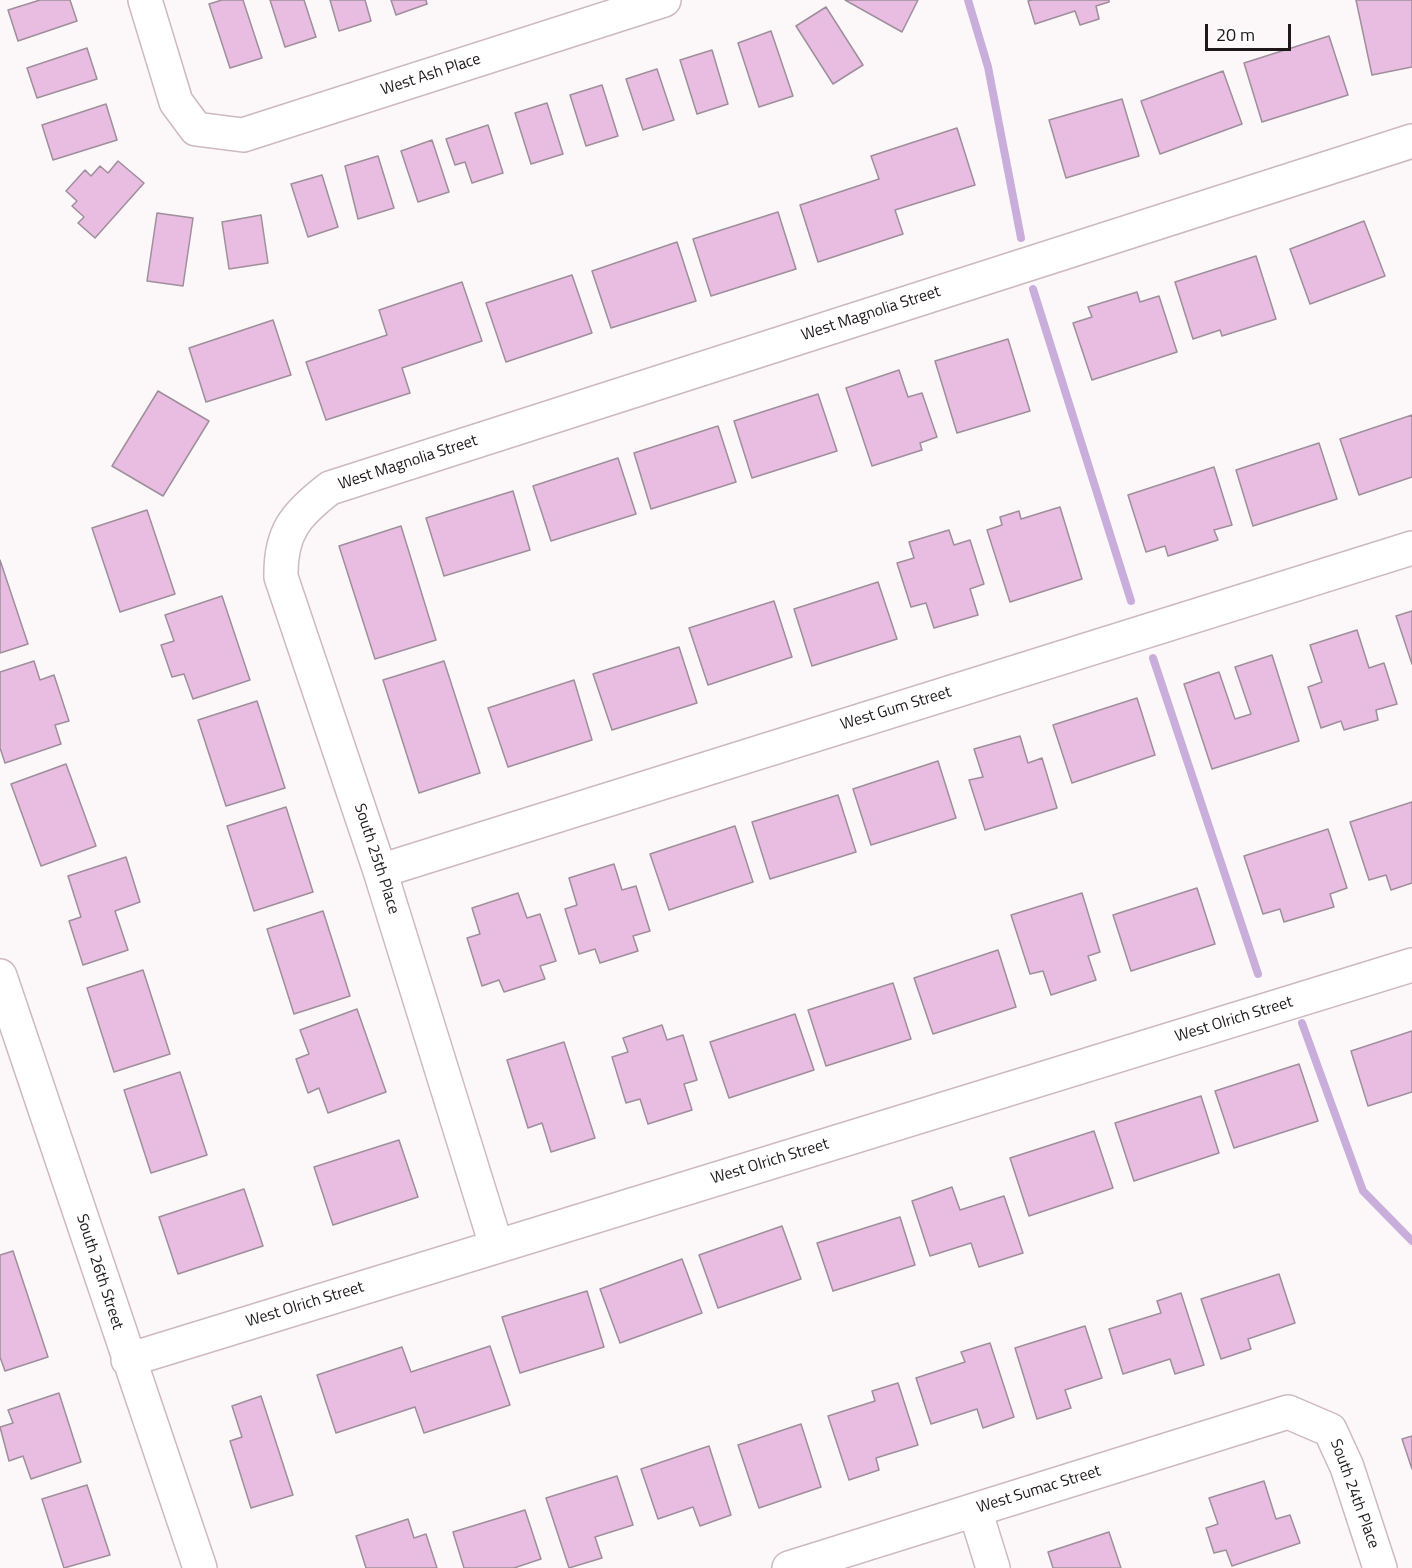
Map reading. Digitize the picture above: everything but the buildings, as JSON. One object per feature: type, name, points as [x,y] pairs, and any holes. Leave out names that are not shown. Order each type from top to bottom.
[{"type":"street","name":"West Ash Place","points":[[145,0],[176,102],[196,129],[243,135],[664,0]]},
{"type":"street","name":"West Magnolia Street","points":[[330,488],[1412,141]]},
{"type":"street","name":"South 25th Place","points":[[330,488],[308,504],[290,527],[281,554],[282,577],[380,871],[496,1245]]},
{"type":"street","name":"West Gum Street","points":[[380,871],[1412,548]]},
{"type":"street","name":"West Olrich Street","points":[[128,1360],[1412,965]]},
{"type":"street","name":"South 26th Street","points":[[0,976],[200,1568]]},
{"type":"street","name":"West Sumac Street","points":[[789,1568],[1288,1412]]},
{"type":"street","name":"South 24th Place","points":[[1288,1412],[1330,1430],[1347,1467],[1380,1568]]},
{"type":"street","points":[[975,1510],[993,1568]]},
{"type":"waterway","points":[[968,0],[988,67],[1021,238]]},
{"type":"waterway","points":[[1033,289],[1131,601]]},
{"type":"waterway","points":[[1153,658],[1258,974]]},
{"type":"waterway","points":[[1302,1023],[1363,1191],[1412,1241]]}]
